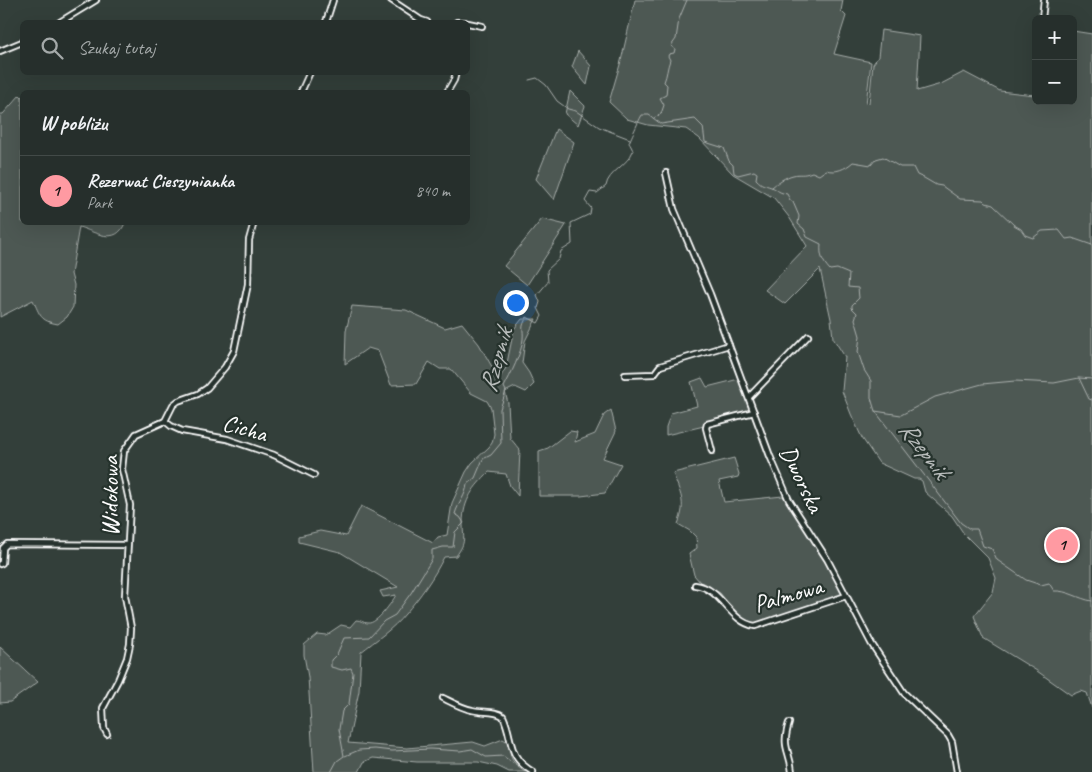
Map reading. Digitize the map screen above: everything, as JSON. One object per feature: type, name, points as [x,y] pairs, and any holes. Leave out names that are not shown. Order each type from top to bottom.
[{"type":"street","points":[[64,20],[96,0]]},
{"type":"street","points":[[327,20],[333,0]]},
{"type":"street","points":[[391,0],[421,20]]},
{"type":"street","points":[[1042,15],[1044,0]]},
{"type":"street","points":[[470,24],[482,26]]},
{"type":"street","points":[[0,51],[20,43]]},
{"type":"street","points":[[302,90],[309,75]]},
{"type":"street","points":[[448,90],[455,75]]},
{"type":"street","name":"Dworska","points":[[666,173],[674,209],[710,294],[771,459],[789,500],[827,559],[870,643],[904,693],[948,735],[952,742],[957,772]]},
{"type":"street","points":[[165,421],[173,405],[178,401],[198,394],[207,388],[234,351],[248,284],[250,240],[253,225]]},
{"type":"street","points":[[748,397],[808,336]]},
{"type":"street","points":[[625,375],[654,374],[660,366],[729,345]]},
{"type":"street","points":[[712,451],[706,428],[707,424],[754,412]]},
{"type":"street","name":"Cicha","points":[[165,421],[182,431],[227,439],[274,454],[314,476]]},
{"type":"street","name":"Widokowa","points":[[107,734],[104,728],[103,708],[120,674],[130,644],[131,628],[125,596],[130,505],[122,469],[124,451],[136,434],[165,421]]},
{"type":"street","points":[[0,564],[2,562],[3,548],[7,544],[127,545]]},
{"type":"street","name":"Palmowa","points":[[695,585],[701,586],[715,594],[736,618],[745,624],[755,626],[846,596]]},
{"type":"street","points":[[443,698],[461,707],[476,711],[499,713],[503,716],[516,756],[522,765],[533,772]]},
{"type":"street","points":[[788,723],[784,744],[791,760],[792,772]]},
{"type":"shaded area","points":[[635,0],[843,0],[841,11],[846,16],[834,54],[871,62],[866,104],[869,103],[873,64],[878,57],[881,30],[920,36],[917,91],[941,84],[964,72],[1000,91],[1032,95],[1032,105],[1077,105],[1077,32],[1092,34],[1092,708],[1087,693],[1081,691],[1071,695],[1037,671],[983,638],[974,616],[993,592],[996,578],[988,558],[964,534],[952,516],[925,492],[922,481],[879,463],[862,438],[842,391],[845,357],[833,338],[831,319],[820,269],[785,304],[765,290],[807,246],[789,217],[774,198],[733,174],[699,138],[686,129],[648,125],[627,119],[609,102],[621,61]]},
{"type":"shaded area","points":[[578,51],[591,66],[587,85],[572,67]]},
{"type":"shaded area","points":[[570,91],[585,106],[578,125],[565,114]]},
{"type":"shaded area","points":[[20,95],[20,225],[124,225],[121,230],[111,236],[98,234],[79,227],[71,274],[74,285],[73,307],[67,317],[58,324],[44,319],[37,310],[33,300],[0,317],[0,114],[3,114]]},
{"type":"shaded area","points":[[556,129],[574,142],[554,200],[536,179]]},
{"type":"shaded area","points":[[542,219],[566,225],[527,285],[504,266]]},
{"type":"shaded area","points":[[352,306],[406,310],[445,328],[462,323],[479,344],[499,379],[506,368],[514,329],[522,319],[536,319],[525,341],[522,363],[534,384],[526,392],[515,387],[505,392],[508,403],[510,438],[520,450],[518,496],[510,486],[506,474],[489,472],[470,494],[467,501],[463,523],[463,543],[456,556],[444,557],[416,601],[384,634],[361,652],[359,691],[348,743],[407,748],[473,742],[485,746],[503,739],[509,743],[513,761],[518,766],[528,770],[528,772],[509,772],[497,766],[478,762],[417,762],[373,758],[364,762],[359,772],[314,772],[304,645],[317,634],[326,635],[341,625],[350,627],[356,620],[368,623],[376,620],[396,595],[383,597],[380,591],[398,587],[340,552],[299,542],[299,536],[320,531],[346,536],[361,506],[433,543],[438,537],[447,535],[452,503],[466,472],[472,463],[492,443],[494,434],[491,408],[487,401],[471,393],[451,369],[440,369],[429,362],[416,384],[391,385],[378,351],[368,348],[345,364],[346,331]]},
{"type":"shaded area","points":[[702,378],[707,387],[739,379],[751,410],[706,422],[704,426],[666,435],[666,427],[671,413],[697,406],[691,382]]},
{"type":"shaded area","points":[[611,410],[616,431],[603,458],[621,464],[605,493],[581,496],[539,496],[539,451],[548,448],[570,431],[577,432],[575,442],[595,434],[604,415]]},
{"type":"shaded area","points":[[734,458],[739,474],[738,477],[719,481],[724,502],[783,496],[830,568],[843,594],[841,596],[750,624],[742,621],[720,593],[700,582],[694,575],[689,554],[697,548],[696,537],[678,524],[682,504],[673,473]]},
{"type":"shaded area","points":[[0,647],[38,682],[10,702],[0,703]]},
{"type":"waterway","points":[[654,118],[661,114],[664,105],[660,98],[666,95],[667,85],[664,82],[670,60],[668,56],[674,53],[675,49],[671,46],[676,39],[679,19],[687,0]]},
{"type":"waterway","points":[[529,80],[537,78],[546,85],[557,101],[568,109],[576,111],[599,127],[630,139]]},
{"type":"waterway","name":"Rzepnik","points":[[331,772],[337,761],[344,756],[339,729],[342,711],[349,704],[353,673],[351,668],[342,670],[331,667],[331,660],[337,654],[344,638],[369,637],[384,621],[395,615],[432,559],[432,550],[453,547],[455,532],[464,523],[455,514],[467,484],[475,478],[483,459],[491,455],[501,443],[500,409],[506,391],[504,387],[520,350],[523,339],[523,326],[527,317],[538,323],[542,316],[538,308],[540,302],[537,295],[548,282],[547,270],[559,259],[561,251],[572,244],[571,223],[590,214],[591,208],[585,201],[590,192],[597,193],[606,186],[610,177],[630,156],[633,151],[629,143],[642,115],[649,115],[661,124],[695,119],[703,127],[705,142],[724,148],[729,161],[733,165],[734,173],[738,175],[754,171],[757,173],[756,179],[760,183],[787,194],[799,216],[798,224],[804,229],[807,237],[821,244],[821,255],[827,267],[830,270],[837,269],[849,274],[848,287],[858,288],[859,298],[852,305],[852,308],[857,313],[855,319],[860,336],[858,352],[864,370],[871,381],[871,398],[875,411],[961,523],[970,529],[977,529],[983,546],[992,549],[997,560],[1026,580],[1041,585],[1049,583],[1054,591],[1064,592],[1092,601]]},
{"type":"waterway","points":[[772,187],[793,175],[812,172],[819,175],[826,170],[840,170],[853,162],[871,165],[876,159],[883,157],[900,167],[913,167],[917,175],[936,185],[942,186],[960,199],[983,200],[993,205],[1014,225],[1021,229],[1025,235],[1033,238],[1042,231],[1059,230],[1066,239],[1072,238],[1092,245]]},
{"type":"waterway","points":[[1079,378],[1089,399],[1092,400]]},
{"type":"waterway","points":[[875,411],[901,415],[935,397],[982,384],[1015,381],[1054,383],[1079,378],[1092,379]]},
{"type":"waterway","points":[[345,756],[359,750],[375,749],[392,751],[430,749],[460,751],[472,749],[486,757],[503,756],[525,772]]},
{"type":"place","name":"Rezerwat Cieszynianka","points":[[1062,545]]}]
